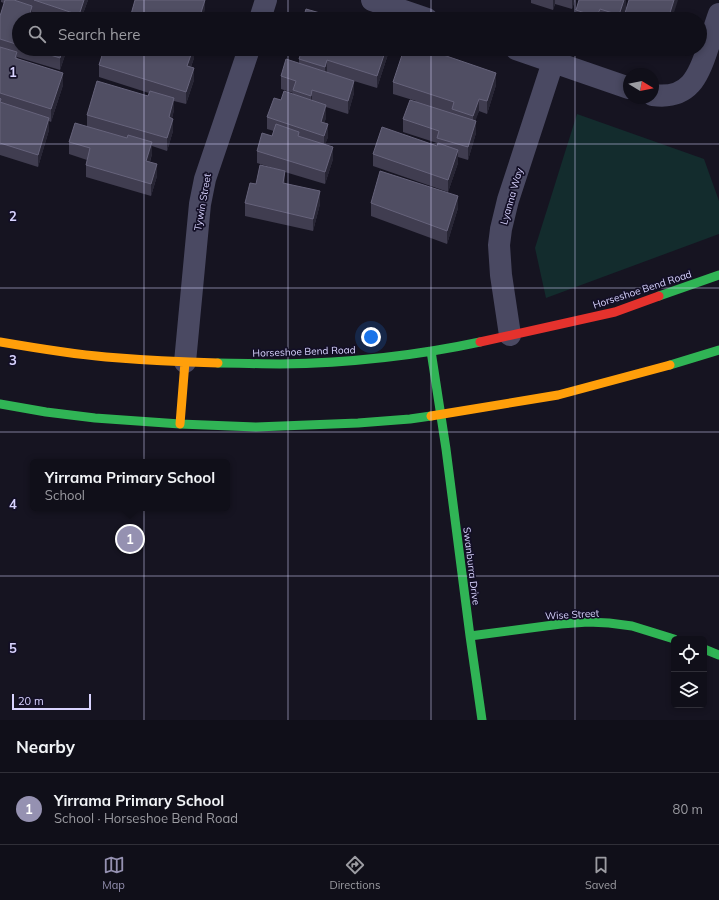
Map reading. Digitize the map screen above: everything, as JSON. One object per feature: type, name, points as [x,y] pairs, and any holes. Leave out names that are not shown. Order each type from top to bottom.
[{"type":"street","points":[[262,12],[266,0]]},
{"type":"street","points":[[372,0],[407,12]]},
{"type":"street","points":[[707,49],[719,14]]},
{"type":"street","name":"Tywin Street","points":[[184,362],[200,204],[205,179],[247,56]]},
{"type":"street","points":[[536,56],[623,86]]},
{"type":"street","points":[[659,96],[677,93],[687,88],[698,73],[705,56]]},
{"type":"street","name":"Lyanna Way","points":[[510,335],[501,275],[499,245],[501,229],[508,200],[553,62]]},
{"type":"street","name":"Horseshoe Bend Road","points":[[0,342],[61,352],[105,357],[184,362],[255,364],[314,363],[373,359],[474,343],[615,312],[719,275]]},
{"type":"street","points":[[0,404],[46,412],[95,418],[180,424],[256,427],[358,423],[410,419],[558,395],[682,362],[719,350]]},
{"type":"street","name":"Swanburra Drive","points":[[431,351],[446,449],[482,720]]},
{"type":"street","points":[[180,424],[184,362]]},
{"type":"street","name":"Wise Street","points":[[470,636],[560,624],[588,622],[632,626],[671,638]]},
{"type":"street","points":[[707,651],[719,655]]},
{"type":"green space","points":[[577,114],[704,159],[719,201],[719,234],[546,298],[535,248]]},
{"type":"building","points":[[5,0],[14,0],[32,6],[30,12],[12,12],[12,43],[0,39],[0,16]]},
{"type":"building","points":[[34,0],[84,0],[80,12],[70,12]]},
{"type":"building","points":[[135,0],[205,0],[201,12],[132,12]]},
{"type":"building","points":[[579,0],[624,0],[620,12],[610,12],[600,9],[599,12],[582,12],[576,10]]},
{"type":"building","points":[[629,0],[674,0],[670,12],[625,12]]},
{"type":"building","points":[[306,9],[316,12],[305,12]]},
{"type":"building","points":[[0,47],[12,51],[12,56],[16,56],[15,58],[63,73],[51,109],[0,93]]},
{"type":"building","points":[[102,56],[191,56],[187,66],[194,68],[186,92],[99,65]]},
{"type":"building","points":[[300,56],[384,56],[377,76],[327,60],[325,67],[299,59]]},
{"type":"building","points":[[402,56],[446,56],[496,73],[487,101],[479,99],[473,116],[452,109],[454,102],[393,82]]},
{"type":"building","points":[[286,59],[354,81],[348,101],[312,90],[311,96],[293,90],[296,81],[281,76]]},
{"type":"building","points":[[97,81],[148,96],[150,91],[174,98],[169,117],[173,119],[167,138],[87,115]]},
{"type":"building","points":[[284,91],[326,105],[321,122],[328,124],[324,136],[267,117],[274,98],[281,100]]},
{"type":"building","points":[[410,100],[476,121],[468,147],[437,138],[439,131],[403,119]]},
{"type":"building","points":[[0,102],[49,118],[38,155],[0,143]]},
{"type":"building","points":[[75,123],[127,138],[128,135],[152,142],[146,161],[157,164],[151,184],[86,165],[90,148],[69,142]]},
{"type":"building","points":[[276,124],[299,132],[298,136],[333,147],[325,172],[257,151],[262,133],[272,136]]},
{"type":"building","points":[[382,127],[437,146],[438,143],[458,150],[448,180],[373,154]]},
{"type":"building","points":[[260,165],[285,171],[283,183],[320,191],[313,219],[245,203],[250,183],[256,184]]},
{"type":"building","points":[[380,171],[458,196],[447,231],[371,203]]},
{"type":"traffic: fast","points":[[659,296],[719,275]]},
{"type":"traffic: fast","points":[[218,363],[280,364],[381,358],[480,342]]},
{"type":"traffic: fast","points":[[670,365],[719,350]]},
{"type":"traffic: fast","points":[[431,351],[446,449],[482,720]]},
{"type":"traffic: fast","points":[[0,404],[46,412],[95,418],[180,424],[256,427],[358,423],[431,416]]},
{"type":"traffic: fast","points":[[470,636],[588,622],[632,626],[671,638]]},
{"type":"traffic: fast","points":[[707,650],[719,655]]},
{"type":"traffic: slow","points":[[0,342],[93,356],[218,363]]},
{"type":"traffic: slow","points":[[180,424],[185,362]]},
{"type":"traffic: slow","points":[[431,416],[558,395],[670,365]]},
{"type":"traffic: jam","points":[[480,342],[615,312],[659,296]]},
{"type":"place","name":"Yirrama Primary School","points":[[130,539]]}]
